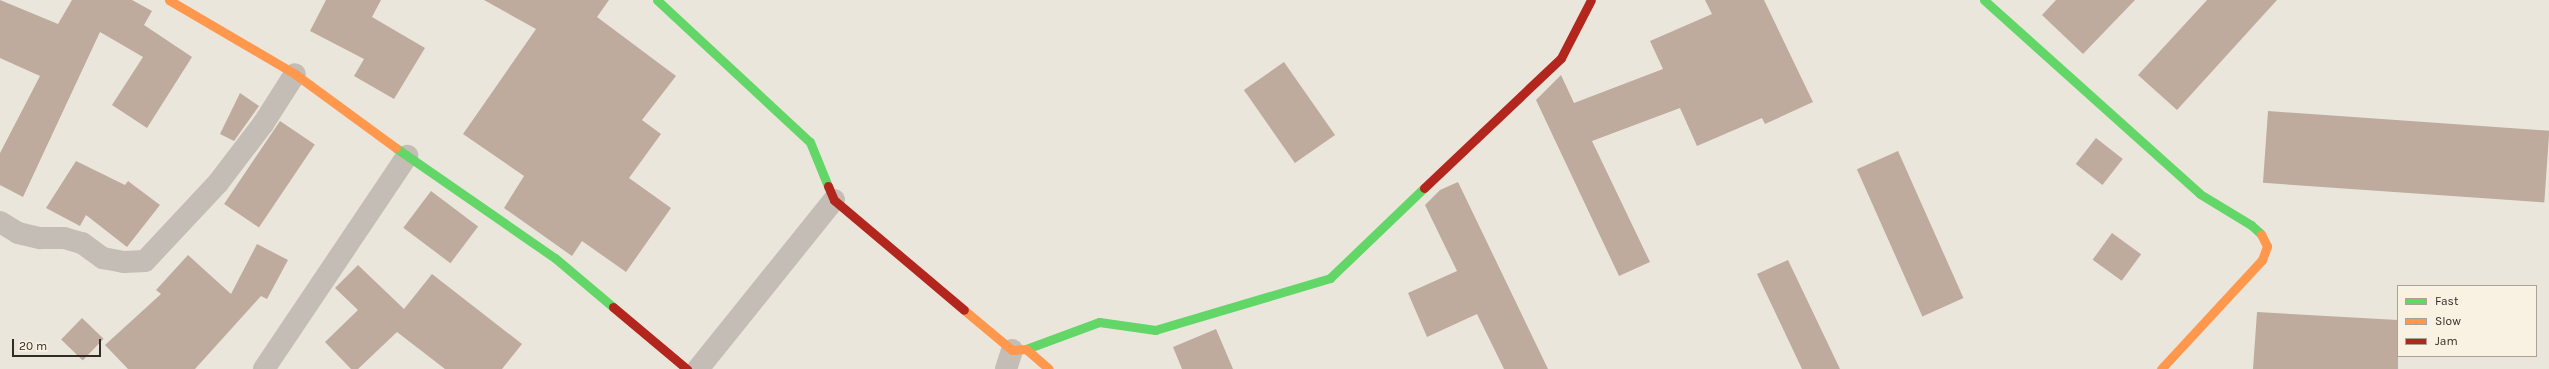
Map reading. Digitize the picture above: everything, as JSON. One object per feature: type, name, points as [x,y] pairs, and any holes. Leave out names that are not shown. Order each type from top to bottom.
[{"type":"street","points":[[169,0],[295,74],[407,156],[555,258],[687,369]]},
{"type":"street","points":[[657,0],[810,142],[834,200],[1015,356],[1048,369]]},
{"type":"street","points":[[1015,356],[1099,322],[1156,330],[1330,278],[1561,58],[1591,0]]},
{"type":"street","points":[[1984,0],[2200,194],[2251,225],[2264,240],[2267,246],[2262,260],[2161,369]]},
{"type":"street","points":[[0,222],[18,233],[40,238],[64,238],[82,243],[103,258],[124,262],[145,261],[218,183],[263,124],[295,74]]},
{"type":"street","points":[[264,369],[407,156]]},
{"type":"street","points":[[698,369],[834,200]]},
{"type":"building","points":[[0,0],[58,24],[72,0],[132,0],[152,11],[144,25],[192,57],[147,128],[112,105],[143,57],[100,32],[23,197],[0,185],[0,153],[40,76],[0,58]]},
{"type":"building","points":[[326,0],[381,0],[372,17],[425,48],[394,99],[354,76],[364,59],[310,31]]},
{"type":"building","points":[[484,0],[609,0],[597,17],[676,76],[642,120],[661,134],[629,178],[671,208],[626,272],[582,241],[572,256],[504,208],[524,176],[463,134],[536,29]]},
{"type":"building","points":[[1705,0],[1764,0],[1813,102],[1765,124],[1762,118],[1697,146],[1680,108],[1592,141],[1650,262],[1619,276],[1536,100],[1561,75],[1574,103],[1663,69],[1650,41],[1712,14]]},
{"type":"building","points":[[2056,0],[2135,0],[2083,54],[2042,15]]},
{"type":"building","points":[[2207,0],[2277,0],[2177,110],[2138,75]]},
{"type":"building","points":[[1284,62],[1335,135],[1295,163],[1244,90]]},
{"type":"building","points":[[240,93],[259,106],[234,141],[220,134]]},
{"type":"building","points":[[2268,111],[2549,131],[2544,202],[2263,183]]},
{"type":"building","points":[[280,121],[315,144],[259,227],[224,204]]},
{"type":"building","points":[[2096,138],[2123,159],[2102,185],[2076,164]]},
{"type":"building","points":[[1898,151],[1963,298],[1922,316],[1857,169]]},
{"type":"building","points":[[76,161],[125,185],[128,181],[160,205],[127,247],[86,215],[80,226],[46,208]]},
{"type":"building","points":[[1458,182],[1548,369],[1504,369],[1477,314],[1427,337],[1408,293],[1457,271],[1425,205],[1440,190]]},
{"type":"building","points":[[431,191],[478,227],[450,263],[403,228]]},
{"type":"building","points":[[2112,233],[2141,254],[2122,281],[2093,260]]},
{"type":"building","points":[[257,244],[288,260],[267,299],[261,296],[195,369],[128,369],[105,345],[161,294],[156,290],[188,255],[231,294]]},
{"type":"building","points":[[1788,260],[1840,369],[1802,369],[1757,274]]},
{"type":"building","points":[[358,265],[404,309],[432,274],[522,344],[502,369],[445,369],[397,332],[358,369],[351,369],[325,342],[358,310],[335,288]]},
{"type":"building","points":[[2257,312],[2397,320],[2398,369],[2253,369]]},
{"type":"building","points":[[82,318],[104,339],[83,360],[61,340]]},
{"type":"building","points":[[1216,329],[1233,369],[1182,369],[1173,347]]},
{"type":"traffic: fast","points":[[657,0],[810,142],[828,186]]},
{"type":"traffic: fast","points":[[1984,0],[2200,194],[2251,225],[2261,234]]},
{"type":"traffic: fast","points":[[396,148],[555,258],[613,307]]},
{"type":"traffic: fast","points":[[1026,349],[1099,322],[1155,330],[1330,278],[1424,188]]},
{"type":"traffic: slow","points":[[169,0],[295,74],[396,148]]},
{"type":"traffic: slow","points":[[2161,369],[2262,260],[2267,246],[2261,234]]},
{"type":"traffic: slow","points":[[964,310],[1012,350],[1026,349],[1049,369]]},
{"type":"traffic: jam","points":[[1424,188],[1561,58],[1591,0]]},
{"type":"traffic: jam","points":[[828,186],[834,200],[964,310]]},
{"type":"traffic: jam","points":[[613,307],[687,369]]}]
